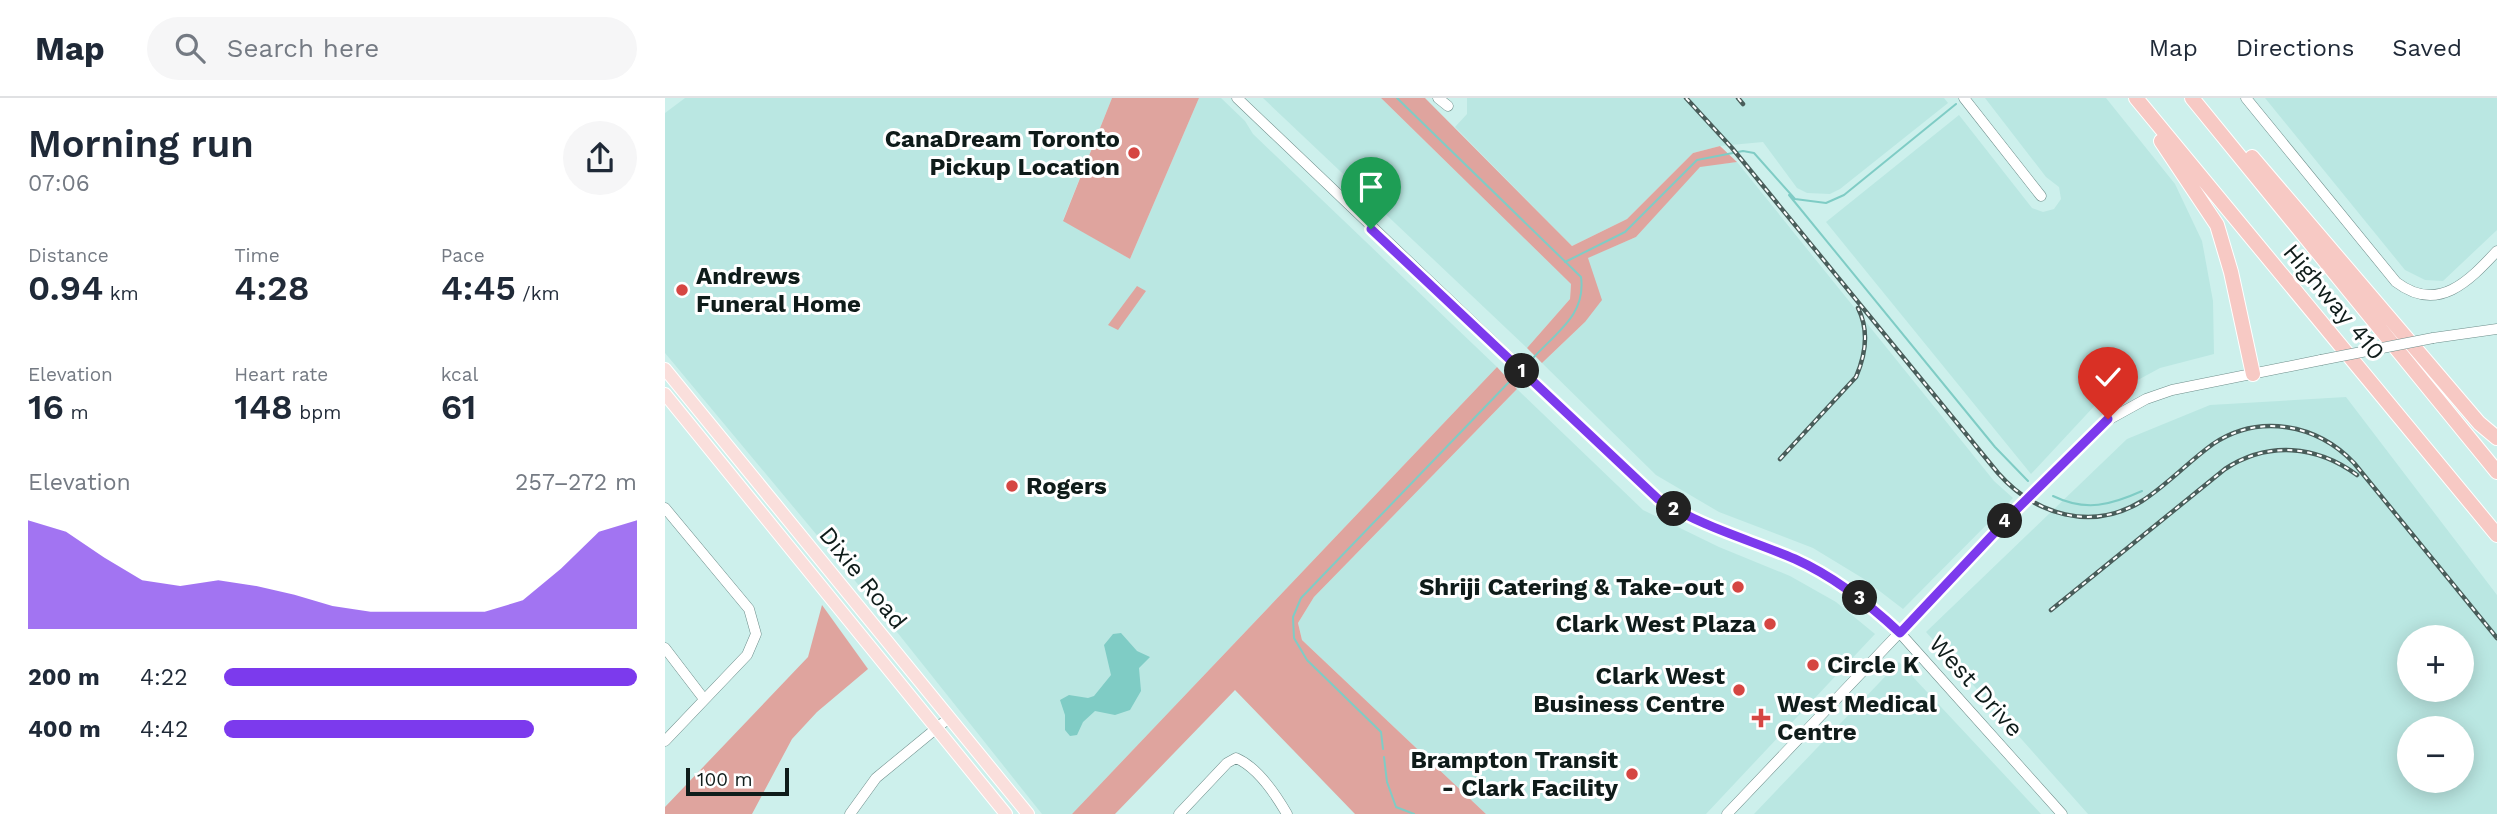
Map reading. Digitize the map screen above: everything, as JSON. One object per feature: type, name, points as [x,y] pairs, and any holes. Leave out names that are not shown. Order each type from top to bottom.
[{"type":"highway","points":[[2136,98],[2217,225],[2231,272],[2253,374]]},
{"type":"highway","name":"Highway 410","points":[[2136,98],[2497,535]]},
{"type":"highway","points":[[2192,98],[2226,127],[2479,423],[2497,438]]},
{"type":"highway","name":"Highway 410","points":[[2192,98],[2494,466]]},
{"type":"main road","name":"Dixie Road","points":[[665,369],[1028,814]]},
{"type":"main road","name":"Dixie Road","points":[[665,394],[1006,814]]},
{"type":"street","name":"West Drive","points":[[1237,98],[1645,489],[1702,525],[1794,559],[1833,580],[1871,606],[1900,633],[2062,814]]},
{"type":"street","points":[[1438,98],[1448,106]]},
{"type":"street","points":[[1964,98],[2041,196]]},
{"type":"street","points":[[2246,98],[2396,282],[2409,292],[2444,293],[2465,285],[2497,251]]},
{"type":"street","points":[[1727,814],[2017,509],[2108,419],[2145,399],[2172,390],[2433,338],[2497,329]]},
{"type":"street","points":[[665,508],[754,619],[756,634],[747,655],[665,741]]},
{"type":"street","points":[[665,648],[704,699]]},
{"type":"street","points":[[851,814],[876,778],[949,718]]},
{"type":"street","points":[[1179,814],[1227,763],[1236,758],[1243,761],[1273,793],[1287,814]]},
{"type":"shaded area","points":[[685,98],[1112,98],[1063,220],[1130,259],[1199,98],[1221,98],[1245,121],[1253,134],[1497,367],[1072,814],[1042,814],[881,612],[665,353],[665,113]]},
{"type":"shaded area","points":[[1112,98],[1199,98],[1130,259],[1063,221]]},
{"type":"shaded area","points":[[1263,98],[1381,98],[1571,284],[1570,299],[1527,348]]},
{"type":"shaded area","points":[[1381,98],[1425,98],[1572,246],[1627,219],[1693,153],[1720,146],[1737,162],[1700,167],[1636,237],[1588,258],[1602,300],[1585,322],[1542,363],[1527,348],[1570,299],[1571,284]]},
{"type":"shaded area","points":[[1467,98],[1944,98],[1948,103],[1840,189],[1830,194],[1807,193],[1797,188],[1763,142],[1720,146],[1693,153],[1627,219],[1572,246],[1455,127],[1467,114]]},
{"type":"shaded area","points":[[1985,98],[2106,98],[2175,184],[2202,241],[2213,301],[2214,354],[2160,368],[2099,401],[2031,474],[1826,222],[1959,115],[2032,208],[2043,212],[2054,209],[2061,199],[2059,187],[2046,177]]},
{"type":"shaded area","points":[[2265,98],[2497,98],[2497,230],[2443,281],[2425,280],[2405,270]]},
{"type":"shaded area","points":[[1737,162],[1994,481],[2013,498],[1903,609],[1864,579],[1813,548],[1719,512],[1656,475],[1542,363],[1585,322],[1587,258],[1636,237],[1700,166]]},
{"type":"shaded area","points":[[1137,286],[1146,291],[1118,330],[1108,325]]},
{"type":"shaded area","points":[[1497,367],[1517,389],[1314,597],[1298,623],[1302,640],[1486,814],[1355,814],[1235,690],[1115,814],[1072,814]]},
{"type":"shaded area","points":[[1517,389],[1643,510],[1719,547],[1790,576],[1836,602],[1875,634],[1706,814],[1486,814],[1302,640],[1298,623],[1314,597]]},
{"type":"shaded area","points":[[2346,397],[2497,595],[2497,814],[2088,814],[1926,632],[2127,439],[2210,405]]},
{"type":"shaded area","points":[[822,605],[868,669],[817,712],[792,739],[752,814],[665,814],[665,807],[808,657]]},
{"type":"shaded area","points":[[1121,633],[1137,651],[1150,657],[1139,668],[1141,691],[1130,710],[1115,715],[1095,711],[1083,722],[1077,735],[1070,736],[1065,730],[1065,715],[1060,700],[1069,695],[1088,698],[1094,696],[1111,675],[1104,645],[1113,634]]},
{"type":"shaded area","points":[[1899,662],[2041,814],[1754,814]]},
{"type":"waterway","points":[[1397,98],[1581,277],[1581,290],[1575,312],[1534,357]]},
{"type":"waterway","points":[[1565,262],[1625,232],[1697,160],[1743,151],[1754,153],[1795,199],[1826,203],[1844,195],[1956,104]]},
{"type":"waterway","points":[[1789,195],[1995,447],[2028,481]]},
{"type":"waterway","points":[[1383,749],[1381,732],[1307,660],[1294,638],[1293,617],[1301,598],[1510,381]]},
{"type":"waterway","points":[[2053,496],[2076,504],[2098,505],[2142,491]]},
{"type":"waterway","points":[[1384,757],[1387,782],[1396,807],[1414,814]]},
{"type":"railway","points":[[1686,98],[1732,148],[1998,473],[2029,499],[2065,514],[2104,516],[2142,501],[2213,444],[2231,434],[2268,426],[2305,432],[2323,439],[2354,463],[2497,638]]},
{"type":"railway","points":[[1738,98],[1743,104]]},
{"type":"railway","points":[[1780,459],[1856,377],[1865,342],[1864,325],[1858,308]]},
{"type":"railway","points":[[2051,610],[2225,469],[2241,460],[2258,454],[2292,450],[2325,457],[2357,475]]},
{"type":"place","name":"CanaDream Toronto Pickup Location","points":[[1134,153]]},
{"type":"place","name":"Andrews Funeral Home","points":[[682,290]]},
{"type":"place","name":"Rogers","points":[[1012,486]]},
{"type":"place","name":"Shriji Catering & Take-out","points":[[1738,587]]},
{"type":"place","name":"Clark West Plaza","points":[[1770,624]]},
{"type":"place","name":"Circle K","points":[[1813,665]]},
{"type":"place","name":"Clark West Business Centre","points":[[1739,690]]},
{"type":"place","name":"West Medical Centre","points":[[1761,718]]},
{"type":"place","name":"Brampton Transit - Clark Facility","points":[[1632,774]]},
{"type":"route","points":[[1371,229],[1635,481],[1658,499],[1702,525],[1794,559],[1833,580],[1871,606],[1900,633],[2017,509],[2108,419]]}]
